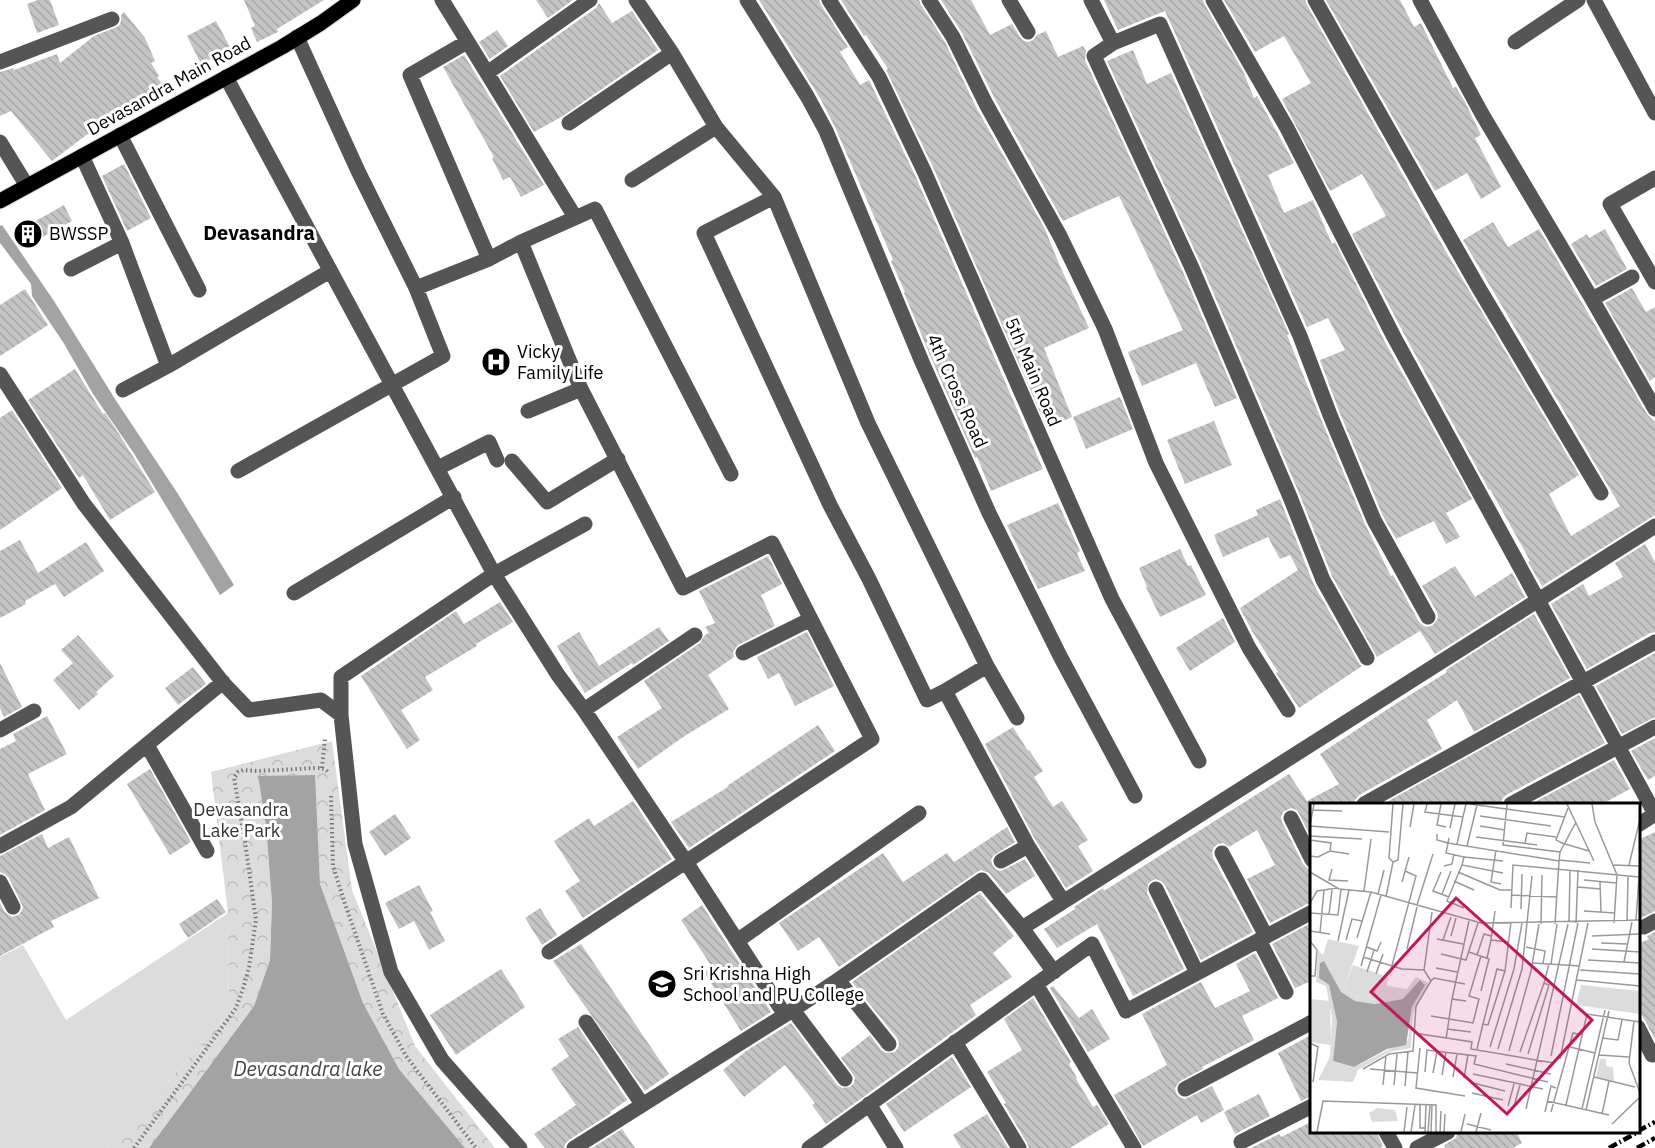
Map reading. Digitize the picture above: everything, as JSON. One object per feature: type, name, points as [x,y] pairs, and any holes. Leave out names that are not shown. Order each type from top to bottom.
[{"type":"main road","name":"Devasandra Main Road","points":[[0,201],[297,37],[353,0]]},
{"type":"street","points":[[442,0],[575,217]]},
{"type":"street","points":[[486,73],[590,0]]},
{"type":"street","points":[[636,0],[672,53],[716,127],[774,197],[868,423],[987,666],[1017,718]]},
{"type":"street","name":"4th Cross Road","points":[[747,0],[807,96],[826,131],[922,362],[989,513],[1060,656],[1135,796]]},
{"type":"street","name":"5th Main Road","points":[[829,0],[879,77],[924,171],[1112,599],[1199,761]]},
{"type":"street","points":[[929,0],[953,38],[986,104],[1060,237],[1105,329],[1156,463],[1249,648],[1288,710]]},
{"type":"street","points":[[1009,0],[1028,32]]},
{"type":"street","points":[[1091,0],[1113,43]]},
{"type":"street","points":[[1213,0],[1287,128],[1394,337],[1655,814],[1640,824]]},
{"type":"street","points":[[1315,0],[1477,285],[1601,493]]},
{"type":"street","points":[[1420,0],[1482,114],[1655,409]]},
{"type":"street","points":[[1515,42],[1578,0]]},
{"type":"street","points":[[1594,0],[1655,113]]},
{"type":"street","points":[[0,62],[112,19]]},
{"type":"street","points":[[1367,658],[1323,580],[1192,268],[1094,56],[1113,43],[1160,24],[1300,336],[1374,520],[1428,618]]},
{"type":"street","points":[[238,471],[443,356],[416,288],[358,171],[297,37]]},
{"type":"street","points":[[467,42],[410,75],[489,259]]},
{"type":"street","points":[[569,123],[672,53]]},
{"type":"street","points":[[226,77],[494,574],[558,675],[585,710],[737,941],[789,1013],[845,1079]]},
{"type":"street","points":[[632,180],[716,127]]},
{"type":"street","points":[[120,135],[199,290]]},
{"type":"street","points":[[0,142],[27,186]]},
{"type":"street","points":[[82,156],[122,243],[168,366]]},
{"type":"street","points":[[1655,178],[1610,204],[1655,282]]},
{"type":"street","points":[[774,197],[704,233],[830,506],[869,579],[927,700],[987,666]]},
{"type":"street","points":[[416,288],[489,259],[595,209],[731,474]]},
{"type":"street","points":[[521,242],[581,389],[683,588],[772,543],[872,739],[549,952]]},
{"type":"street","points":[[71,269],[122,243]]},
{"type":"street","points":[[123,390],[330,271]]},
{"type":"street","points":[[1592,299],[1632,277]]},
{"type":"street","points":[[0,374],[84,504],[223,682],[249,710],[321,700],[341,715]]},
{"type":"street","points":[[528,411],[581,389]]},
{"type":"street","points":[[438,468],[489,442],[547,502],[618,459]]},
{"type":"street","points":[[294,593],[454,497]]},
{"type":"street","points":[[520,1148],[442,1060],[391,972],[355,844],[341,715],[340,677],[494,574],[585,524]]},
{"type":"street","points":[[1022,928],[1655,526]]},
{"type":"street","points":[[743,653],[810,619]]},
{"type":"street","points":[[585,710],[695,635]]},
{"type":"street","points":[[1366,803],[1655,642]]},
{"type":"street","points":[[0,846],[71,807],[223,682]]},
{"type":"street","points":[[945,691],[1028,846],[1063,901]]},
{"type":"street","points":[[0,730],[34,711]]},
{"type":"street","points":[[1513,803],[1655,727]]},
{"type":"street","points":[[147,745],[207,851]]},
{"type":"street","points":[[737,941],[919,813]]},
{"type":"street","points":[[1291,818],[1310,858]]},
{"type":"street","points":[[1001,861],[1028,846]]},
{"type":"street","points":[[1222,853],[1286,992]]},
{"type":"street","points":[[574,1148],[789,1013],[982,880],[1022,928],[1054,972]]},
{"type":"street","points":[[0,882],[13,908]]},
{"type":"street","points":[[1156,889],[1197,973]]},
{"type":"street","points":[[809,1148],[1092,944],[1126,1011],[1310,913]]},
{"type":"street","points":[[838,980],[889,1044]]},
{"type":"street","points":[[1036,984],[1134,1148]]},
{"type":"street","points":[[586,1022],[642,1104]]},
{"type":"street","points":[[1185,1089],[1310,1023]]},
{"type":"street","points":[[1640,1031],[1652,1055]]},
{"type":"street","points":[[955,1042],[1019,1148]]},
{"type":"street","points":[[869,1104],[896,1148]]},
{"type":"street","points":[[1241,1142],[1310,1107]]},
{"type":"street","points":[[1387,1133],[1395,1148]]},
{"type":"street","points":[[1418,1148],[1444,1133]]},
{"type":"path","points":[[134,1148],[236,1008],[244,986],[256,920],[234,778],[238,772],[243,770],[315,768],[325,770],[325,738]]},
{"type":"green space","name":"Devasandra Lake Park","points":[[332,741],[352,890],[415,1046],[495,1148],[465,1148],[399,1069],[363,1003],[320,884],[314,775],[258,777],[266,826],[272,902],[270,960],[254,1006],[149,1148],[108,1148],[229,1013],[228,913],[211,772]]},
{"type":"green space","points":[[228,913],[229,1013],[108,1148],[0,1148],[0,957],[23,945],[66,1020]]},
{"type":"water","points":[[2,225],[54,301],[234,585],[220,595],[135,455],[93,394],[63,342],[32,296],[31,284],[0,243],[0,226]]},
{"type":"water","name":"Devasandra lake","points":[[315,775],[320,884],[363,1003],[399,1069],[465,1148],[149,1148],[254,1006],[270,960],[272,902],[266,826],[258,776]]},
{"type":"building","points":[[38,0],[50,0],[59,25],[37,33],[27,4]]},
{"type":"building","points":[[244,0],[324,0],[277,29],[278,32],[257,42],[251,28],[255,26]]},
{"type":"building","points":[[536,0],[573,0],[548,18]]},
{"type":"building","points":[[759,0],[819,0],[848,47],[840,52],[860,85],[869,80],[915,175],[1043,469],[991,491],[932,360],[891,261],[893,260],[835,127],[820,98]]},
{"type":"building","points":[[841,0],[919,0],[945,42],[977,109],[1045,229],[1089,328],[1044,348],[1072,417],[1047,428],[933,167],[886,70],[888,69]]},
{"type":"building","points":[[941,0],[971,0],[990,35],[1012,24],[1020,37],[1029,42],[1046,31],[1058,57],[1083,46],[1086,51],[1085,60],[1183,272],[1237,398],[1215,407],[1196,363],[1142,386],[1128,352],[1183,330],[1119,196],[1063,221],[995,99],[962,33]]},
{"type":"building","points":[[1104,0],[1203,0],[1243,71],[1254,98],[1257,96],[1294,163],[1268,175],[1284,213],[1313,200],[1332,244],[1335,242],[1385,342],[1472,499],[1446,513],[1460,537],[1446,544],[1434,521],[1396,539],[1383,516],[1320,360],[1345,350],[1328,318],[1307,327],[1165,11],[1118,30]]},
{"type":"building","points":[[1224,0],[1305,0],[1445,250],[1579,475],[1549,494],[1571,536],[1620,506],[1463,240],[1493,222],[1508,247],[1539,229],[1647,414],[1655,422],[1655,515],[1542,586],[1352,234],[1386,216],[1362,174],[1330,191],[1282,99],[1311,83],[1284,36],[1255,52]]},
{"type":"building","points":[[1326,0],[1400,0],[1414,27],[1421,23],[1453,88],[1456,87],[1465,102],[1481,135],[1475,138],[1501,187],[1481,199],[1467,173],[1435,191]]},
{"type":"building","points":[[599,3],[612,23],[632,11],[658,50],[563,116],[534,132],[500,76],[596,8]]},
{"type":"building","points":[[124,12],[145,38],[155,61],[151,63],[167,92],[129,117],[125,113],[85,136],[52,161],[11,111],[0,116],[0,72],[13,68],[14,70],[57,54],[60,63],[94,36],[119,26],[121,15]]},
{"type":"building","points":[[216,21],[231,49],[201,64],[187,36]]},
{"type":"building","points":[[497,30],[508,46],[490,59],[479,42]]},
{"type":"building","points":[[1133,50],[1147,84],[1171,73],[1289,334],[1287,335],[1365,524],[1391,576],[1393,575],[1419,622],[1428,627],[1433,625],[1438,618],[1422,586],[1455,566],[1475,597],[1512,573],[1525,597],[1435,654],[1420,631],[1377,657],[1332,576],[1201,264],[1107,61]]},
{"type":"building","points":[[464,55],[544,185],[521,197],[510,177],[503,180],[492,158],[494,157],[443,67]]},
{"type":"building","points":[[124,164],[151,218],[127,231],[102,176]]},
{"type":"building","points":[[64,205],[72,221],[26,246],[18,231]]},
{"type":"building","points":[[1605,229],[1627,269],[1596,286],[1571,244],[1587,234],[1589,238]]},
{"type":"building","points":[[1632,288],[1646,312],[1655,307],[1655,377],[1650,381],[1605,303]]},
{"type":"building","points":[[25,289],[48,325],[0,356],[0,305]]},
{"type":"building","points":[[75,369],[155,492],[110,520],[83,475],[79,478],[28,400]]},
{"type":"building","points":[[1120,397],[1133,429],[1086,449],[1073,417]]},
{"type":"building","points":[[12,410],[62,488],[0,530],[0,418]]},
{"type":"building","points":[[1214,421],[1232,465],[1185,484],[1167,440]]},
{"type":"building","points":[[1280,499],[1314,585],[1362,666],[1299,708],[1276,673],[1278,672],[1240,608],[1298,570],[1290,555],[1280,559],[1268,537],[1223,557],[1214,535],[1258,515],[1256,510]]},
{"type":"building","points":[[1058,503],[1080,551],[1077,553],[1085,571],[1038,589],[1007,525]]},
{"type":"building","points":[[20,540],[38,573],[86,542],[104,571],[64,597],[55,584],[0,618],[0,551]]},
{"type":"building","points":[[1645,544],[1655,562],[1655,632],[1587,669],[1551,604],[1583,584],[1589,596],[1623,577],[1615,563]]},
{"type":"building","points":[[1180,549],[1206,595],[1160,617],[1139,568]]},
{"type":"building","points":[[768,556],[782,584],[761,595],[775,626],[738,645],[733,652],[734,657],[708,675],[729,709],[683,737],[638,769],[617,737],[662,708],[644,681],[700,643],[709,633],[705,627],[715,623],[699,591]]},
{"type":"building","points":[[500,602],[513,622],[425,677],[433,690],[401,710],[420,740],[407,749],[361,676],[456,611],[464,624]]},
{"type":"building","points":[[1534,614],[1570,678],[1474,732],[1457,700],[1427,720],[1442,749],[1359,795],[1354,803],[1310,803],[1310,835],[1297,810],[1291,808],[1283,812],[1282,822],[1303,864],[1310,870],[1310,903],[1270,923],[1247,879],[1275,865],[1257,830],[1229,847],[1223,843],[1214,847],[1213,858],[1253,932],[1201,960],[1165,885],[1156,879],[1151,881],[1148,884],[1147,893],[1184,969],[1133,996],[1097,924],[1057,948],[1044,929],[1103,888],[1104,891],[1289,774],[1307,801],[1339,784],[1320,754],[1447,672],[1446,670]]},
{"type":"building","points":[[1223,618],[1235,642],[1190,671],[1176,648]]},
{"type":"building","points":[[659,627],[669,641],[585,693],[557,646],[579,632],[599,666]]},
{"type":"building","points":[[807,632],[834,686],[795,706],[779,673],[768,679],[757,657]]},
{"type":"building","points":[[78,635],[114,676],[79,710],[53,680],[73,663],[61,650]]},
{"type":"building","points":[[1655,653],[1655,717],[1622,734],[1596,686]]},
{"type":"building","points":[[0,663],[22,707],[4,717],[0,708]]},
{"type":"building","points":[[193,667],[206,684],[178,705],[165,688]]},
{"type":"building","points":[[1579,695],[1605,743],[1506,795],[1501,803],[1385,803]]},
{"type":"building","points":[[47,716],[67,754],[28,774],[45,810],[0,835],[0,749],[16,741],[13,734]]},
{"type":"building","points":[[818,725],[835,751],[689,848],[671,822],[728,787]]},
{"type":"building","points":[[1013,727],[1043,771],[1034,777],[1053,807],[1062,801],[1088,840],[1078,846],[1093,871],[1066,888],[1036,841],[985,744]]},
{"type":"building","points":[[1655,738],[1655,776],[1648,780],[1631,751]]},
{"type":"building","points":[[1614,760],[1630,789],[1604,803],[1533,803]]},
{"type":"building","points":[[150,769],[191,842],[170,855],[127,784]]},
{"type":"building","points":[[633,801],[672,859],[583,918],[565,891],[580,881],[554,841],[589,818],[594,826]]},
{"type":"building","points":[[395,814],[411,838],[385,856],[369,832]]},
{"type":"building","points":[[1007,827],[1015,842],[993,856],[991,860],[993,866],[1001,871],[1025,859],[1035,876],[1006,894],[989,873],[981,870],[839,967],[819,937],[798,951],[779,923],[883,853],[903,882],[947,853],[954,862]]},
{"type":"building","points":[[1655,832],[1655,911],[1640,918],[1640,839]]},
{"type":"building","points":[[42,834],[48,848],[69,837],[99,898],[51,921],[54,927],[0,956],[0,903],[5,912],[12,917],[18,915],[23,907],[9,878],[0,872],[0,856]]},
{"type":"building","points":[[419,885],[445,941],[429,950],[414,921],[399,929],[385,903]]},
{"type":"building","points":[[980,893],[1014,936],[993,953],[1012,977],[970,1005],[976,1015],[826,1124],[812,1105],[815,1103],[785,1065],[744,1097],[723,1070],[746,1051],[791,1023],[837,1085],[842,1088],[850,1087],[855,1077],[841,1058],[870,1035],[886,1053],[895,1052],[899,1043],[852,982]]},
{"type":"building","points":[[217,899],[226,912],[188,938],[179,924]]},
{"type":"building","points":[[702,905],[771,1012],[741,1031],[704,972],[712,967],[681,920]]},
{"type":"building","points":[[540,908],[557,935],[542,945],[525,918]]},
{"type":"building","points":[[1310,924],[1310,981],[1295,988],[1272,944]]},
{"type":"building","points":[[1655,932],[1655,1039],[1640,1012],[1640,943],[1649,939],[1647,936]]},
{"type":"building","points":[[581,944],[669,1074],[645,1091],[553,961]]},
{"type":"building","points":[[1255,953],[1278,998],[1242,1016],[1254,1040],[1202,1067],[1203,1069],[1180,1081],[1175,1088],[1179,1097],[1185,1099],[1212,1086],[1224,1110],[1201,1123],[1197,1115],[1143,1146],[1114,1095],[1167,1065],[1142,1014],[1201,982],[1215,1008],[1250,991],[1236,964]]},
{"type":"building","points":[[501,969],[525,1007],[456,1055],[430,1015]]},
{"type":"building","points":[[1053,986],[1079,1018],[1092,1009],[1110,1039],[1088,1052],[1050,988]]},
{"type":"building","points":[[1033,998],[1071,1062],[1069,1064],[1076,1079],[1093,1107],[1097,1105],[1109,1124],[1070,1148],[1029,1148],[987,1072],[1022,1050],[1004,1019]]},
{"type":"building","points":[[578,1027],[627,1100],[569,1140],[564,1148],[545,1148],[534,1134],[576,1105],[551,1069],[569,1056],[558,1039]]},
{"type":"building","points":[[1310,1036],[1310,1096],[1301,1101],[1278,1053]]},
{"type":"building","points":[[952,1057],[971,1087],[904,1132],[886,1104]]},
{"type":"building","points":[[1259,1094],[1270,1116],[1235,1134],[1224,1112]]},
{"type":"building","points":[[987,1114],[1008,1148],[961,1148],[953,1135]]},
{"type":"building","points":[[1310,1122],[1310,1133],[1377,1133],[1383,1146],[1380,1148],[1251,1148],[1279,1134],[1281,1137]]},
{"type":"building","points":[[622,1129],[635,1148],[592,1148]]},
{"type":"building","points":[[1457,1133],[1517,1133],[1522,1143],[1513,1148],[1445,1148],[1444,1145],[1456,1138]]},
{"type":"railway","points":[[1640,1130],[1655,1122]]},
{"type":"railway","points":[[1609,1148],[1636,1133]]},
{"type":"railway","points":[[1637,1148],[1655,1138]]},
{"type":"place","name":"BWSSP","points":[[28,234]]},
{"type":"place","name":"Vicky Family Life","points":[[496,362]]},
{"type":"place","name":"Sri Krishna High School and PU College","points":[[662,984]]},
{"type":"district","name":"Devasandra","points":[[259,233]]}]
